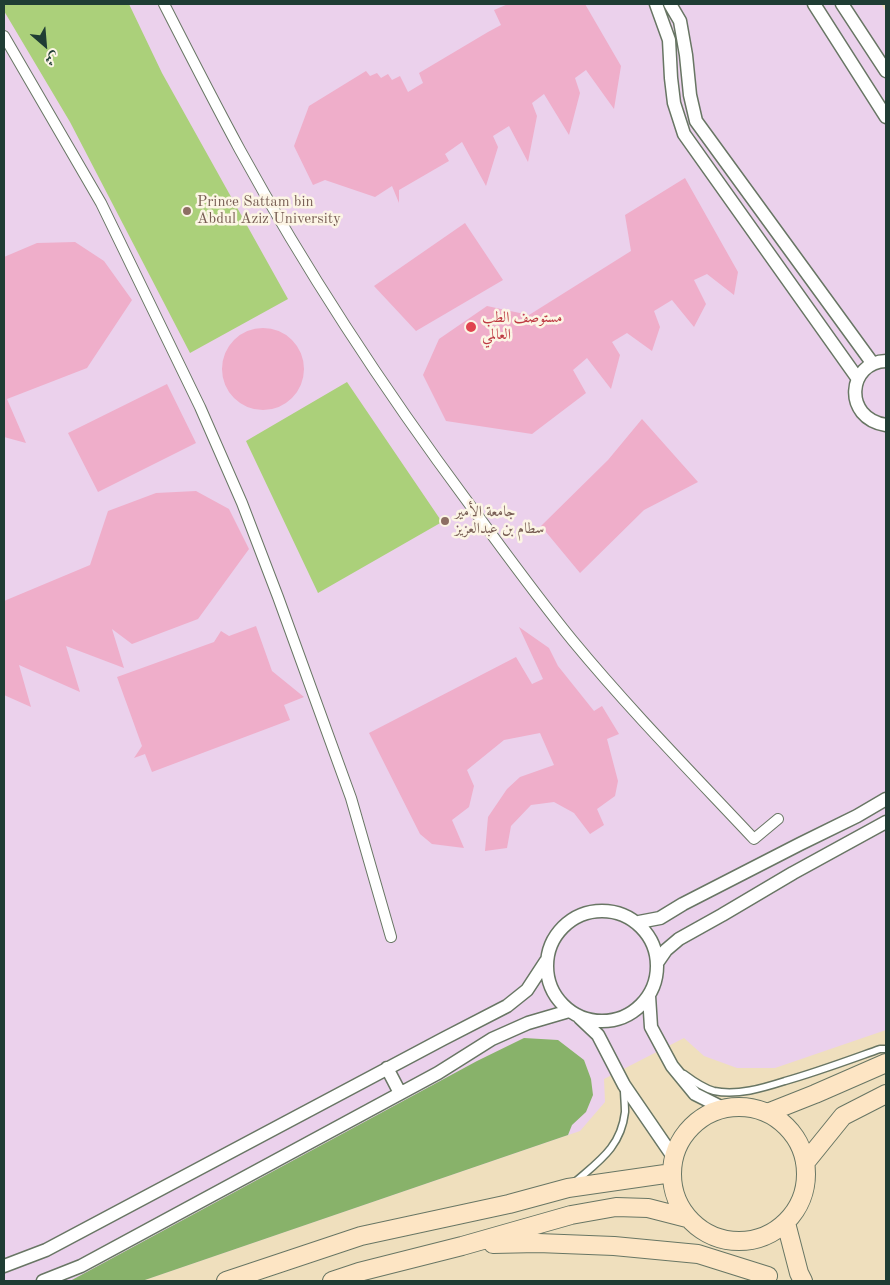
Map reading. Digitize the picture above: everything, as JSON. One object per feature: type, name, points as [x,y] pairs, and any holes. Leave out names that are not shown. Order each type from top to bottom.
[{"type":"main road","points":[[767,1113],[886,1063]]},
{"type":"main road","points":[[805,1163],[843,1116],[886,1094]]},
{"type":"main road","points":[[724,1240],[746,1241],[768,1235],[786,1222],[799,1205],[806,1184],[805,1163],[798,1142],[785,1125],[767,1113],[746,1108],[725,1109],[707,1115],[692,1126],[681,1141],[673,1166],[672,1179],[676,1200],[687,1218],[704,1232],[724,1240],[769,1278]]},
{"type":"main road","points":[[226,1281],[361,1236],[509,1204],[568,1188],[673,1166]]},
{"type":"main road","points":[[332,1281],[571,1215],[616,1207],[648,1208],[687,1218]]},
{"type":"main road","points":[[786,1222],[799,1273],[803,1281]]},
{"type":"main road","points":[[462,1246],[538,1243],[614,1246],[698,1254],[769,1278]]},
{"type":"street","points":[[164,4],[241,150],[333,306],[425,444],[522,577],[574,642],[621,696],[754,840],[778,819]]},
{"type":"street","points":[[656,4],[669,40],[674,103],[684,134],[858,379]]},
{"type":"street","points":[[670,4],[680,21],[690,95],[696,122],[873,364]]},
{"type":"street","points":[[814,4],[886,117]]},
{"type":"street","points":[[842,4],[886,71]]},
{"type":"street","points":[[4,36],[101,203],[196,398],[242,503],[351,798],[391,937]]},
{"type":"street","points":[[886,361],[873,364],[864,370],[858,379],[855,390],[860,410],[867,418],[876,424],[886,425]]},
{"type":"street","points":[[639,922],[660,918],[683,904],[857,816],[886,799]]},
{"type":"street","points":[[857,816],[865,834]]},
{"type":"street","points":[[658,963],[666,950],[679,939],[886,822]]},
{"type":"street","points":[[4,1266],[46,1250],[506,1006],[527,990],[546,961],[550,945],[559,931],[571,920],[586,913],[603,910],[619,913],[639,922],[654,946],[658,963],[656,980],[649,996],[636,1010],[618,1019],[599,1022],[574,1014],[528,1023],[492,1039],[438,1073],[81,1266],[43,1281]]},
{"type":"street","points":[[546,961],[548,980],[556,997],[598,1035],[624,1085],[673,1166]]},
{"type":"street","points":[[649,996],[651,1027],[672,1066],[695,1094],[725,1109]]},
{"type":"street","points":[[387,1068],[400,1093]]},
{"type":"lane","points":[[672,1066],[713,1090],[733,1092],[757,1089],[805,1076],[880,1049],[886,1049]]},
{"type":"lane","points":[[568,1188],[608,1152],[619,1136],[624,1112],[624,1085]]},
{"type":"shaded area","name":"جامعة الأمير سطام بن عبدالعزيز","points":[[4,4],[881,4],[886,12],[886,1030],[775,1068],[737,1068],[704,1056],[684,1038],[604,1079],[605,1102],[580,1131],[142,1281],[4,1281]]},
{"type":"green space","points":[[4,4],[129,4],[162,73],[288,299],[190,353],[70,122],[4,11]]},
{"type":"green space","points":[[347,382],[442,522],[318,593],[246,441]]},
{"type":"green space","points":[[524,1038],[558,1040],[584,1060],[591,1079],[593,1095],[586,1112],[572,1125],[568,1135],[142,1281],[70,1281],[477,1061]]},
{"type":"building","points":[[508,4],[585,4],[621,66],[614,109],[586,70],[575,78],[580,93],[569,135],[544,94],[532,103],[537,116],[528,162],[509,126],[493,136],[498,147],[486,186],[462,142],[445,154],[449,161],[399,190],[399,203],[392,186],[375,197],[325,180],[313,185],[294,146],[309,106],[366,71],[370,76],[377,73],[381,78],[388,74],[392,80],[400,76],[408,92],[423,83],[419,73],[501,25],[494,10]]},
{"type":"building","points":[[685,178],[738,272],[734,295],[707,274],[694,280],[706,304],[694,327],[672,300],[654,311],[660,327],[652,351],[627,333],[612,342],[620,355],[611,389],[587,358],[573,370],[586,393],[532,434],[446,421],[423,375],[439,339],[487,306],[529,315],[631,251],[625,215]]},
{"type":"building","points":[[465,223],[503,280],[416,331],[374,286]]},
{"type":"building","points":[[75,242],[104,261],[132,300],[87,368],[7,399],[26,443],[4,437],[4,257],[37,243]]},
{"type":"building","points":[[263,328],[279,331],[292,340],[301,353],[304,369],[301,385],[292,398],[279,407],[263,410],[247,407],[234,398],[225,385],[222,369],[225,353],[234,340],[247,331]]},
{"type":"building","points":[[167,384],[196,443],[98,492],[68,433]]},
{"type":"building","points":[[642,419],[698,482],[644,510],[580,573],[541,526],[608,460]]},
{"type":"building","points":[[196,491],[229,509],[249,549],[198,619],[132,644],[112,629],[124,668],[66,646],[80,692],[19,665],[31,707],[4,695],[4,601],[90,565],[108,511],[156,493]]},
{"type":"building","points":[[256,626],[272,671],[304,697],[284,705],[290,720],[152,772],[145,754],[134,758],[142,746],[117,677],[214,642],[221,631],[229,636]]},
{"type":"building","points":[[519,627],[549,648],[558,666],[594,711],[602,706],[619,734],[607,739],[618,781],[615,796],[597,809],[604,825],[590,834],[574,813],[554,802],[531,805],[511,826],[507,848],[485,851],[488,817],[507,789],[520,777],[554,765],[540,733],[504,740],[467,770],[474,786],[469,807],[452,820],[464,848],[432,844],[420,834],[369,733],[516,657],[532,684],[543,679]]},
{"type":"place","name":"Prince Sattam bin Abdul Aziz University","points":[[187,211]]},
{"type":"place","name":"مستوصف الطب العالمي","points":[[471,327]]},
{"type":"place","name":"جامعة الأمير سطام بن عبدالعزيز","points":[[445,521]]}]
